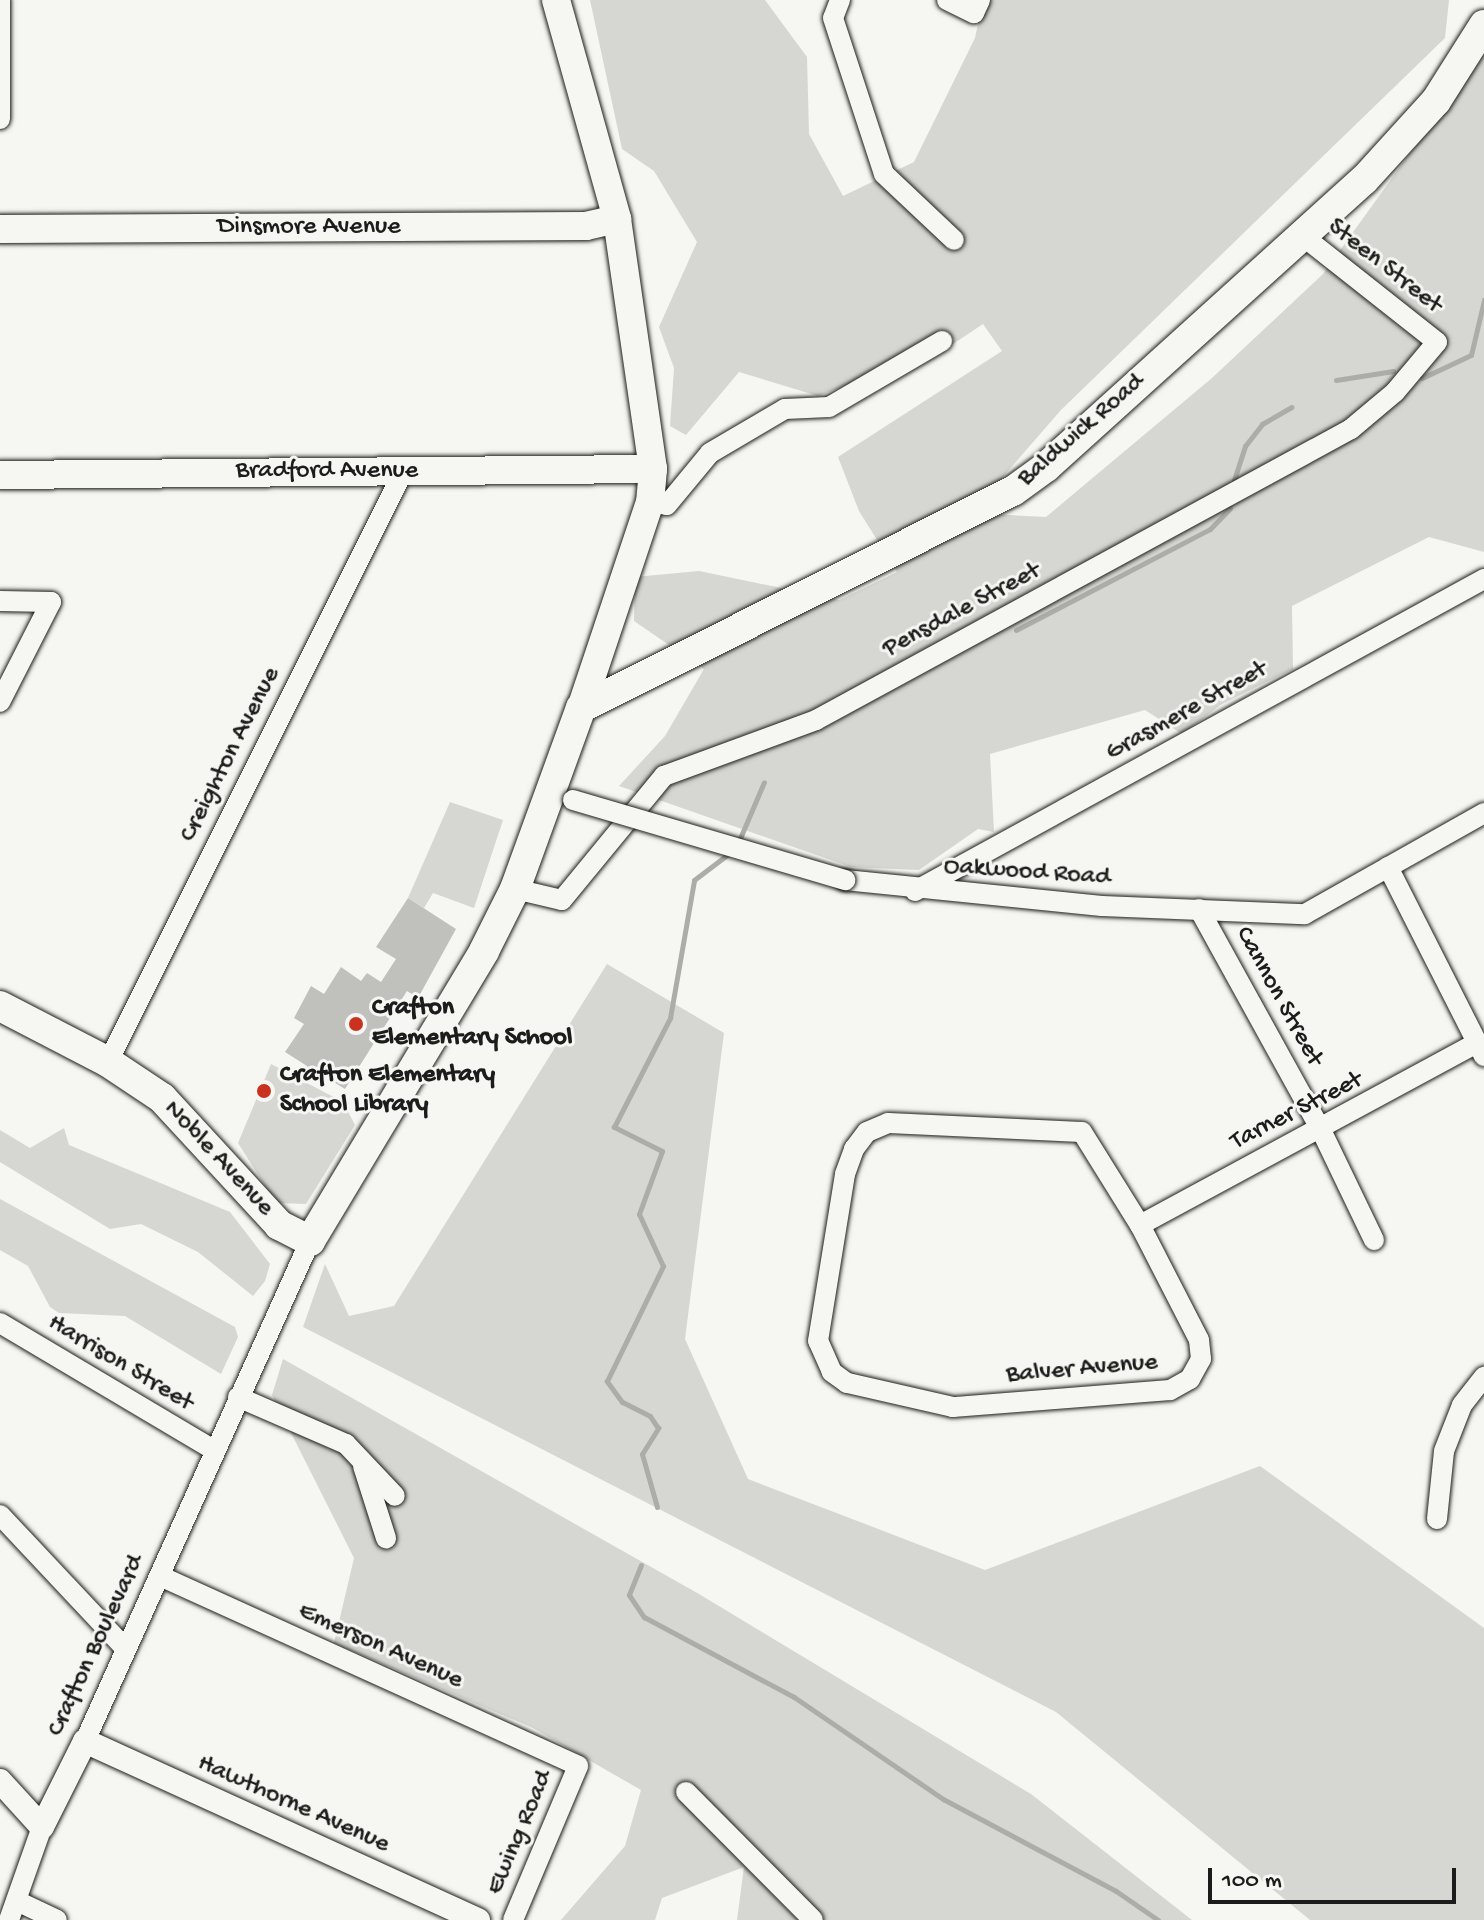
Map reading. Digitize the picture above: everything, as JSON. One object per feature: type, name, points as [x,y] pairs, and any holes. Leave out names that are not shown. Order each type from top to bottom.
[{"type":"main road","points":[[310,1241],[515,889],[563,796],[581,708],[650,502],[653,469],[617,219],[556,0]]},
{"type":"main road","name":"Baldwick Road","points":[[581,708],[1013,491],[1299,233],[1364,180],[1436,101],[1484,25]]},
{"type":"main road","name":"Dinsmore Avenue","points":[[0,229],[586,226],[617,219]]},
{"type":"main road","name":"Bradford Avenue","points":[[0,475],[653,469]]},
{"type":"main road","name":"Noble Avenue","points":[[0,1006],[108,1062],[162,1098],[279,1225],[310,1241]]},
{"type":"street","points":[[0,0],[0,119]]},
{"type":"street","points":[[840,0],[833,18],[884,174],[954,240]]},
{"type":"street","points":[[947,0],[977,7]]},
{"type":"street","name":"Steen Street","points":[[1299,233],[1437,342]]},
{"type":"street","points":[[650,502],[667,505],[710,453],[785,409],[829,407],[942,341]]},
{"type":"street","name":"Pensdale Street","points":[[515,889],[562,900],[664,776],[816,720],[1351,429],[1395,392],[1437,342]]},
{"type":"street","name":"Creighton Avenue","points":[[108,1062],[403,472]]},
{"type":"street","name":"Grasmere Street","points":[[915,891],[1484,579]]},
{"type":"street","points":[[0,601],[51,602],[0,702]]},
{"type":"street","name":"Oakwood Road","points":[[563,796],[845,880],[915,891],[1305,914],[1484,813]]},
{"type":"street","points":[[1388,867],[1480,1049]]},
{"type":"street","name":"Cannon Street","points":[[1199,909],[1322,1132],[1374,1240]]},
{"type":"street","name":"Tarner Street","points":[[1140,1225],[1480,1049]]},
{"type":"street","name":"Balver Avenue","points":[[888,1123],[1082,1132],[1140,1225],[1199,1340],[1201,1359],[1190,1379],[1170,1390],[953,1407],[847,1383],[821,1359],[818,1341],[845,1174],[854,1149],[888,1123]]},
{"type":"street","name":"Crafton Boulevard","points":[[13,1911],[42,1827],[85,1741],[291,1276],[310,1241]]},
{"type":"street","name":"Harrison Street","points":[[0,1323],[214,1450]]},
{"type":"street","points":[[1437,1519],[1444,1451],[1462,1405],[1484,1377]]},
{"type":"street","points":[[238,1397],[346,1444],[395,1496]]},
{"type":"street","points":[[362,1462],[386,1538]]},
{"type":"street","points":[[0,1515],[125,1648]]},
{"type":"street","name":"Emerson Avenue","points":[[160,1576],[578,1766]]},
{"type":"street","name":"Hawthorne Avenue","points":[[85,1741],[478,1920]]},
{"type":"street","name":"Ewing Road","points":[[513,1920],[578,1766]]},
{"type":"street","points":[[0,1781],[42,1827]]},
{"type":"street","points":[[686,1792],[813,1920]]},
{"type":"street","points":[[13,1911],[57,1920]]},
{"type":"shaded area","points":[[590,0],[765,0],[807,57],[809,134],[843,196],[914,162],[975,38],[983,0],[1449,0],[1445,38],[1061,410],[1001,479],[989,514],[1046,517],[1212,378],[1323,274],[1484,50],[1484,552],[1429,537],[1292,606],[1293,669],[1222,704],[1182,734],[1145,710],[990,754],[994,832],[978,829],[919,870],[851,867],[619,786],[665,736],[704,669],[634,621],[635,577],[699,571],[839,600],[897,572],[859,511],[838,457],[1002,351],[983,324],[950,346],[818,396],[739,372],[686,435],[670,426],[674,368],[659,327],[697,242],[654,171],[622,149]]},
{"type":"shaded area","points":[[450,802],[503,820],[474,908],[433,893],[424,908],[408,898]]},
{"type":"shaded area","points":[[607,964],[724,1033],[685,1339],[748,1479],[985,1570],[1260,1466],[1484,1628],[1484,1920],[1310,1920],[1056,1712],[303,1327],[325,1264],[349,1316],[394,1306]]},
{"type":"shaded area","points":[[271,1064],[343,1102],[355,1125],[306,1204],[276,1203],[238,1143]]},
{"type":"shaded area","points":[[64,1128],[69,1145],[230,1212],[270,1264],[265,1281],[253,1296],[198,1252],[141,1224],[110,1229],[0,1162],[0,1130],[30,1148]]},
{"type":"shaded area","points":[[0,1199],[235,1327],[238,1337],[221,1374],[125,1316],[59,1313],[50,1307],[28,1266],[0,1250]]},
{"type":"shaded area","points":[[283,1359],[699,1594],[1031,1794],[1192,1920],[737,1920],[744,1867],[662,1898],[655,1920],[561,1920],[625,1846],[641,1790],[533,1728],[334,1643],[354,1558],[272,1395]]},
{"type":"building","name":"Crafton Elementary School","points":[[408,898],[456,929],[418,998],[407,991],[345,1089],[321,1074],[316,1081],[303,1073],[307,1066],[285,1052],[304,1024],[294,1018],[311,986],[324,994],[341,967],[361,981],[367,973],[381,982],[396,959],[376,947]]},
{"type":"waterway","points":[[1422,378],[1471,355],[1484,300]]},
{"type":"waterway","points":[[1336,380],[1393,371]]},
{"type":"waterway","points":[[1234,480],[1245,446],[1262,424],[1292,407]]},
{"type":"waterway","points":[[1016,630],[1210,529],[1230,508]]},
{"type":"waterway","points":[[738,843],[764,782]]},
{"type":"waterway","points":[[657,1507],[642,1454],[658,1428],[650,1416],[622,1402],[607,1381],[663,1266],[639,1214],[662,1151],[614,1127],[670,1018],[694,880],[732,851]]},
{"type":"waterway","points":[[641,1565],[629,1595],[644,1617],[794,1697],[943,1799],[1116,1891],[1158,1920]]},
{"type":"place","name":"Crafton Elementary School","points":[[356,1024]]},
{"type":"place","name":"Crafton Elementary School Library","points":[[264,1091]]}]
